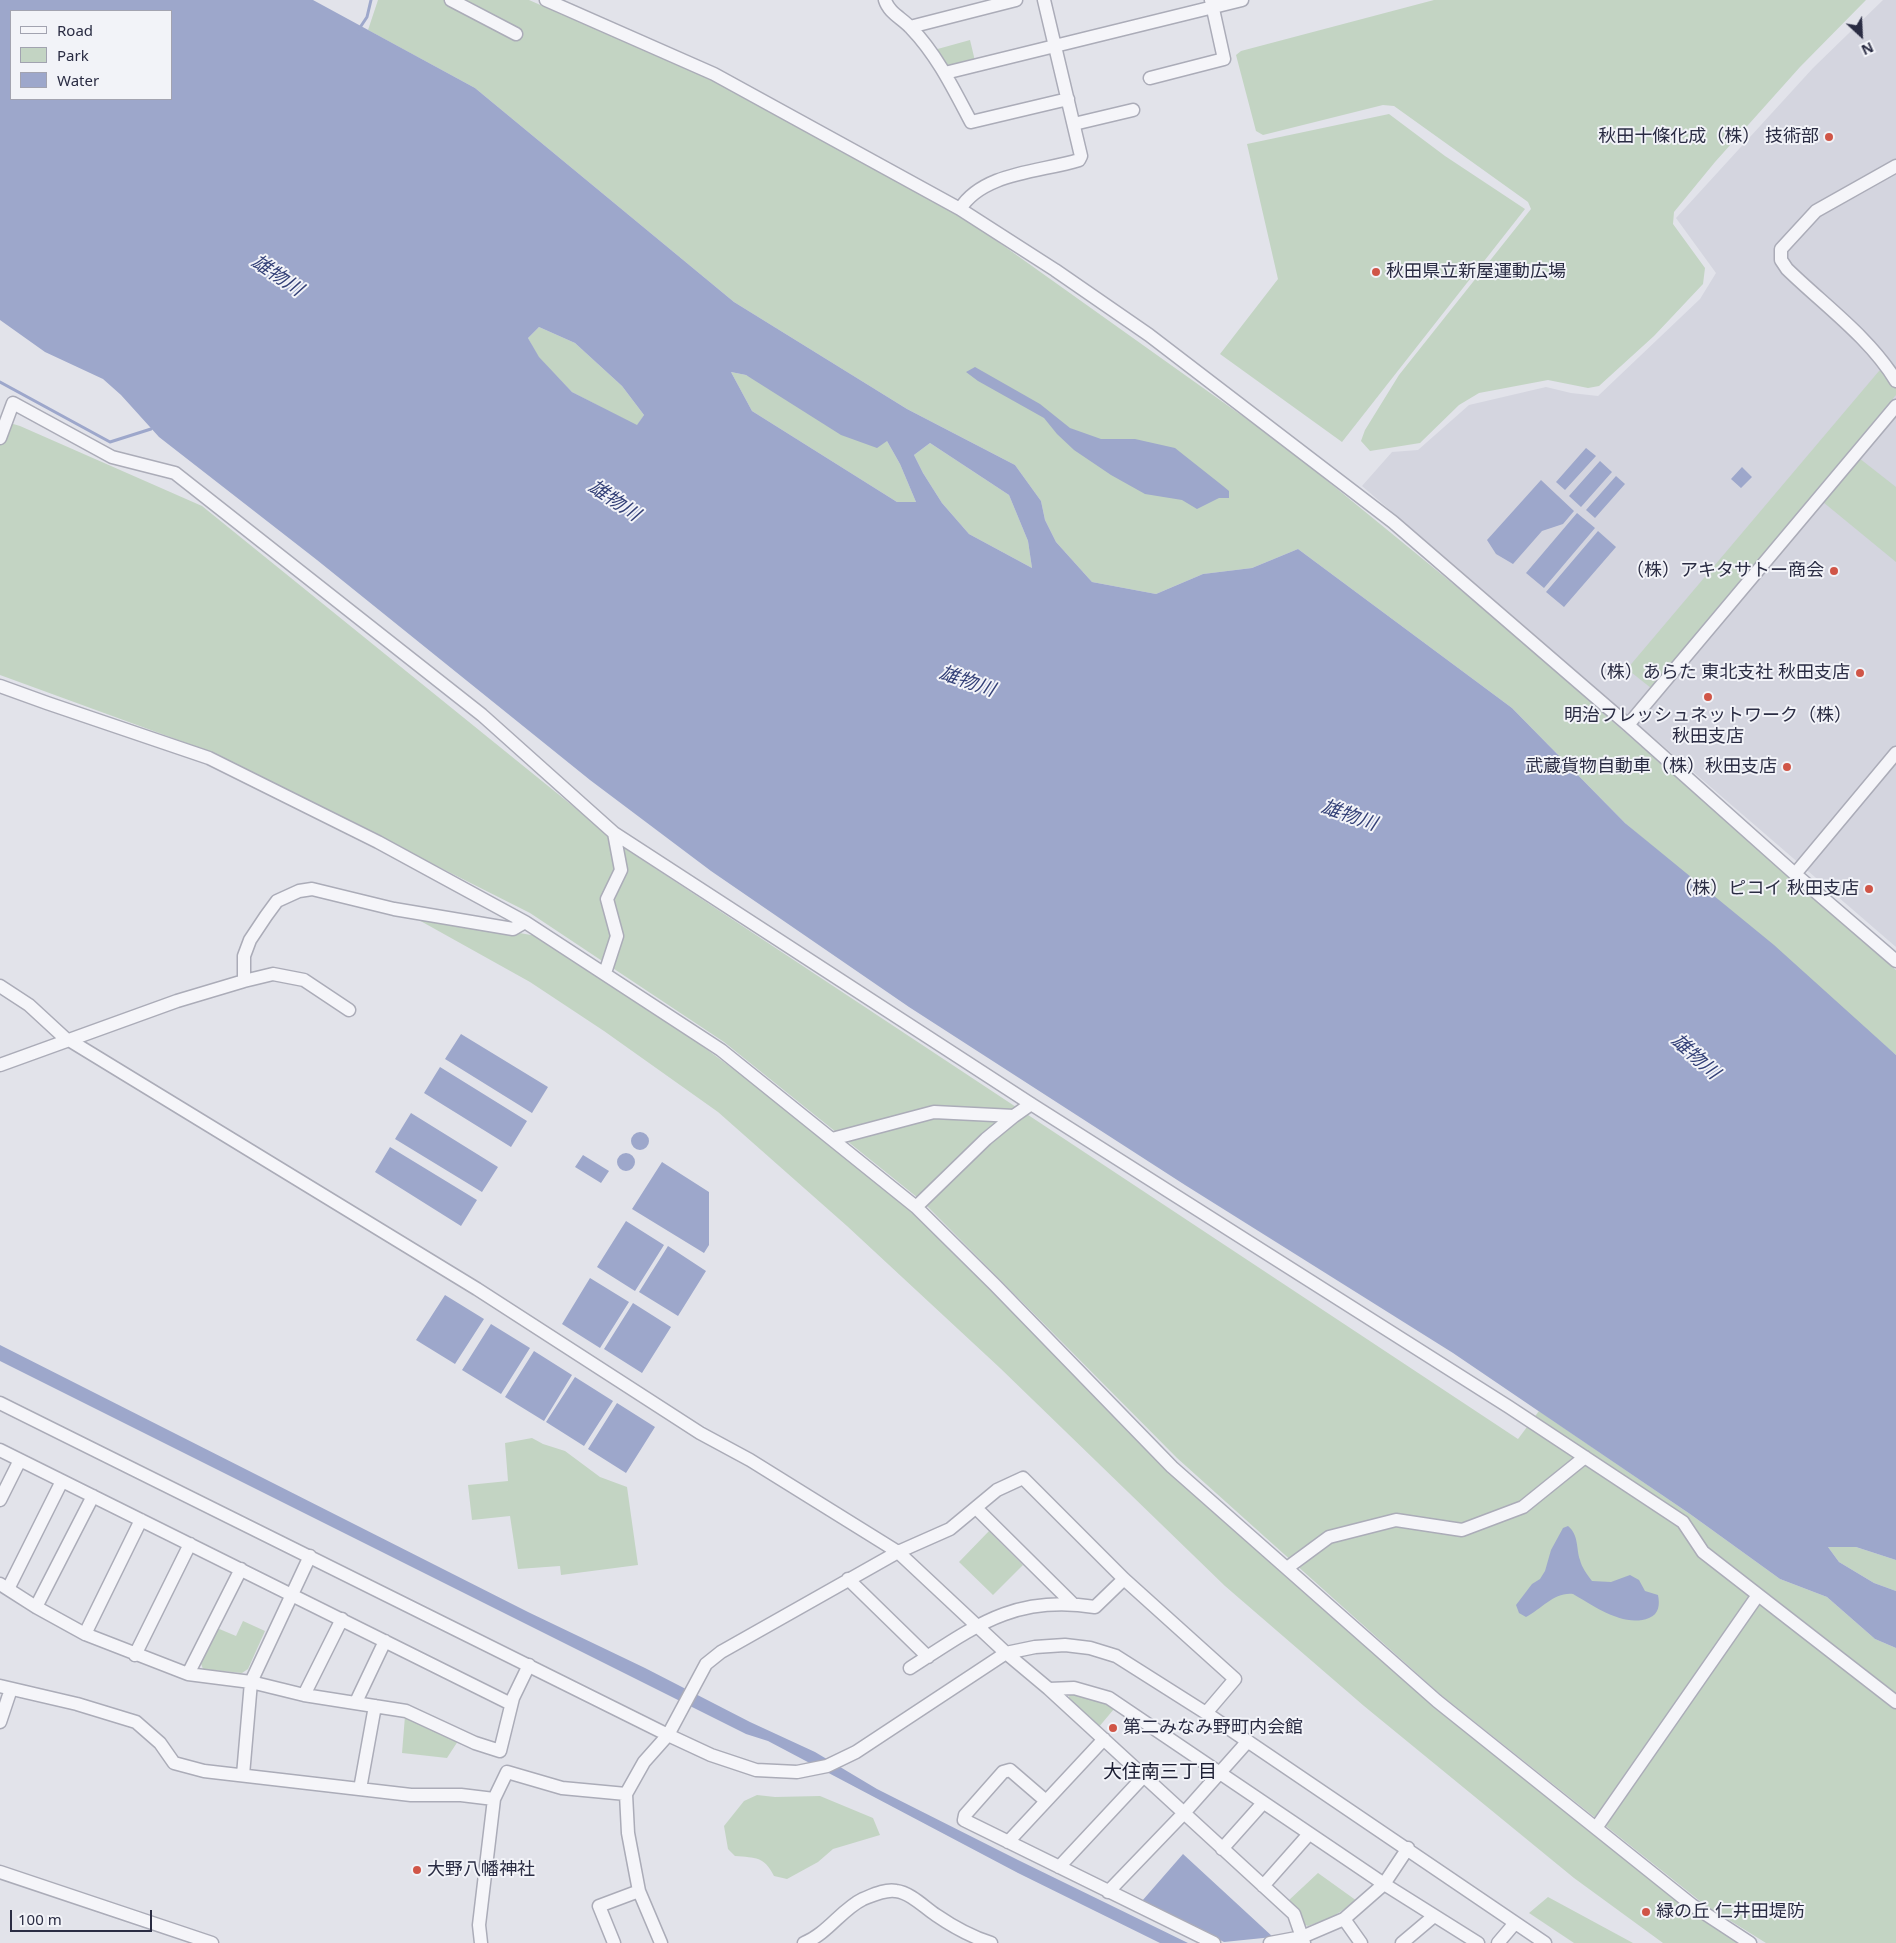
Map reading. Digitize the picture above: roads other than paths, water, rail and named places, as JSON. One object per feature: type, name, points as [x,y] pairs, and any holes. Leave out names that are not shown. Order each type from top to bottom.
[{"type":"street","points":[[451,0],[516,34]]},
{"type":"street","points":[[546,0],[714,74],[960,209],[1055,270],[1149,335],[1386,516],[1628,724],[1795,874],[1896,961]]},
{"type":"street","points":[[885,0],[887,8],[910,27],[937,60],[972,122],[1068,99]]},
{"type":"street","points":[[910,27],[1016,0]]},
{"type":"street","points":[[960,209],[967,198],[994,181],[1079,160],[1081,152],[1044,0]]},
{"type":"street","points":[[945,73],[1056,47],[1212,4],[1242,0]]},
{"type":"street","points":[[1150,78],[1224,59],[1212,4]]},
{"type":"street","points":[[1074,124],[1133,110]]},
{"type":"street","points":[[1896,166],[1816,211],[1781,249],[1781,260],[1787,269],[1887,367],[1896,381]]},
{"type":"street","points":[[0,438],[13,403],[112,457],[174,473],[482,715],[614,833],[1031,1104],[1500,1401],[1683,1522],[1703,1552],[1896,1702]]},
{"type":"street","points":[[1628,724],[1896,406]]},
{"type":"street","points":[[0,686],[47,704],[209,758],[378,842],[525,922],[721,1050],[916,1207],[995,1285],[1172,1467],[1437,1701],[1692,1905],[1750,1943]]},
{"type":"street","points":[[1795,874],[1896,753]]},
{"type":"street","points":[[606,974],[617,936],[607,899],[620,870],[614,833]]},
{"type":"street","points":[[244,981],[244,956],[250,940],[278,900],[299,891],[312,890],[394,909],[512,929],[525,922]]},
{"type":"street","points":[[0,1066],[177,1001],[273,974],[304,980],[349,1010]]},
{"type":"street","points":[[0,986],[29,1005],[68,1040],[462,1279],[700,1433],[750,1460],[898,1552],[1006,1653],[1049,1689],[1294,1914],[1303,1940]]},
{"type":"street","points":[[916,1207],[986,1139],[1031,1104]]},
{"type":"street","points":[[832,1140],[934,1112],[1014,1116]]},
{"type":"street","points":[[0,1403],[668,1735],[711,1755],[756,1770],[797,1772],[827,1766],[856,1752],[1006,1653],[1035,1647],[1064,1645],[1090,1648],[1116,1656],[1206,1713],[1408,1848],[1545,1943]]},
{"type":"street","points":[[0,1450],[511,1704]]},
{"type":"street","points":[[1287,1568],[1329,1537],[1396,1520],[1462,1530],[1524,1507],[1585,1457]]},
{"type":"street","points":[[0,1500],[20,1460]]},
{"type":"street","points":[[661,1943],[639,1891],[628,1833],[626,1794],[644,1762],[668,1735],[706,1664],[721,1652],[848,1579],[898,1552],[950,1529],[997,1490],[1023,1478],[1124,1579],[1235,1678],[1206,1713]]},
{"type":"street","points":[[62,1481],[4,1586],[36,1607],[85,1634],[135,1655],[188,1674],[251,1682],[304,1695],[406,1711],[475,1743],[500,1751],[511,1704],[529,1665]]},
{"type":"street","points":[[36,1607],[93,1496]]},
{"type":"street","points":[[976,1508],[1072,1603]]},
{"type":"street","points":[[85,1634],[141,1520]]},
{"type":"street","points":[[135,1655],[190,1544]]},
{"type":"street","points":[[243,1776],[251,1682],[310,1556]]},
{"type":"street","points":[[188,1674],[241,1569]]},
{"type":"street","points":[[848,1579],[928,1657]]},
{"type":"street","points":[[910,1668],[977,1626],[1024,1607],[1072,1603],[1095,1607],[1124,1579]]},
{"type":"street","points":[[1596,1828],[1758,1595]]},
{"type":"street","points":[[304,1695],[342,1619]]},
{"type":"street","points":[[356,1702],[385,1641]]},
{"type":"street","points":[[0,1722],[5,1688],[77,1704],[136,1722],[160,1743],[174,1763],[204,1772],[411,1795],[461,1795],[494,1799]]},
{"type":"street","points":[[1049,1689],[1074,1688],[1109,1698],[1262,1803],[1384,1884],[1478,1943]]},
{"type":"street","points":[[360,1789],[375,1706]]},
{"type":"street","points":[[1008,1842],[1104,1739]]},
{"type":"street","points":[[1108,1892],[1184,1813],[1248,1741]]},
{"type":"street","points":[[1046,1801],[1010,1770],[1003,1772],[965,1815],[964,1820],[1214,1943]]},
{"type":"street","points":[[481,1943],[479,1925],[494,1799],[507,1772],[562,1788],[626,1794]]},
{"type":"street","points":[[1059,1867],[1144,1776]]},
{"type":"street","points":[[1222,1849],[1262,1803]]},
{"type":"street","points":[[1263,1886],[1309,1834]]},
{"type":"street","points":[[1270,1943],[1303,1940],[1344,1919],[1384,1884],[1408,1848]]},
{"type":"street","points":[[0,1872],[212,1943]]},
{"type":"street","points":[[614,1943],[599,1906],[639,1891]]},
{"type":"street","points":[[804,1943],[826,1929],[861,1900],[883,1891],[897,1891],[908,1895],[937,1916],[990,1943]]},
{"type":"street","points":[[1402,1943],[1434,1916]]},
{"type":"street","points":[[1344,1919],[1361,1943]]},
{"type":"street","points":[[1498,1943],[1515,1923]]},
{"type":"water","name":"雄物川","points":[[0,0],[313,0],[475,88],[734,302],[907,409],[1015,465],[1041,501],[1045,520],[1056,542],[1092,582],[1156,594],[1203,574],[1252,568],[1298,549],[1512,708],[1625,823],[1774,945],[1896,1055],[1896,1560],[1856,1547],[1828,1547],[1839,1562],[1874,1583],[1896,1591],[1896,1648],[1875,1639],[1827,1597],[1780,1579],[1690,1514],[1453,1353],[1185,1185],[909,1007],[711,871],[590,780],[317,560],[159,437],[121,395],[103,379],[45,352],[0,320]],"holes":[[[539,327],[575,343],[622,386],[644,415],[637,425],[572,392],[539,357],[528,338]],[[731,372],[746,375],[841,435],[877,448],[887,441],[900,464],[916,502],[897,502],[752,411]],[[930,443],[1009,495],[1028,541],[1032,568],[969,534],[942,503],[914,455]]]},
{"type":"water","points":[[975,367],[1040,404],[1070,428],[1101,439],[1135,439],[1175,448],[1229,491],[1229,498],[1219,498],[1197,509],[1182,500],[1145,494],[1111,475],[1074,450],[1044,418],[978,381],[966,372]]},
{"type":"water","points":[[1586,448],[1596,456],[1565,490],[1556,482]]},
{"type":"water","points":[[1600,461],[1612,472],[1581,507],[1569,496]]},
{"type":"water","points":[[1742,467],[1752,477],[1741,488],[1731,479]]},
{"type":"water","points":[[1616,476],[1625,484],[1595,518],[1586,510]]},
{"type":"water","points":[[1541,480],[1574,511],[1563,524],[1542,531],[1513,564],[1496,554],[1487,540]]},
{"type":"water","points":[[1577,513],[1595,528],[1544,588],[1526,573]]},
{"type":"water","points":[[1598,531],[1616,547],[1564,607],[1546,592]]},
{"type":"water","points":[[461,1034],[548,1087],[532,1113],[445,1059]]},
{"type":"water","points":[[440,1067],[527,1121],[511,1147],[424,1093]]},
{"type":"water","points":[[411,1113],[498,1167],[482,1192],[395,1139]]},
{"type":"water","points":[[636,1132],[644,1132],[649,1137],[647,1148],[636,1150],[631,1145],[631,1137]]},
{"type":"water","points":[[390,1147],[477,1200],[461,1226],[375,1172]]},
{"type":"water","points":[[622,1153],[630,1153],[635,1158],[633,1169],[622,1171],[617,1166],[617,1158]]},
{"type":"water","points":[[583,1155],[609,1171],[601,1183],[575,1167]]},
{"type":"water","points":[[662,1162],[709,1192],[709,1245],[704,1253],[632,1209]]},
{"type":"water","points":[[626,1221],[664,1245],[635,1291],[597,1267]]},
{"type":"water","points":[[668,1246],[706,1271],[678,1316],[639,1292]]},
{"type":"water","points":[[590,1278],[629,1302],[600,1348],[562,1324]]},
{"type":"water","points":[[445,1295],[484,1319],[455,1364],[416,1340]]},
{"type":"water","points":[[633,1303],[671,1327],[642,1373],[604,1349]]},
{"type":"water","points":[[491,1324],[530,1348],[501,1394],[462,1370]]},
{"type":"water","points":[[0,1345],[528,1612],[645,1668],[750,1722],[815,1752],[877,1789],[1188,1943],[1160,1943],[1018,1873],[768,1741],[746,1734],[0,1361]]},
{"type":"water","points":[[534,1351],[572,1375],[544,1421],[505,1397]]},
{"type":"water","points":[[575,1377],[613,1401],[584,1446],[546,1422]]},
{"type":"water","points":[[617,1403],[655,1427],[626,1473],[588,1449]]},
{"type":"water","points":[[1568,1526],[1576,1538],[1582,1566],[1592,1581],[1611,1582],[1630,1575],[1639,1580],[1645,1591],[1658,1595],[1659,1606],[1657,1612],[1649,1618],[1630,1620],[1600,1610],[1573,1594],[1566,1594],[1554,1598],[1526,1617],[1519,1613],[1516,1605],[1532,1584],[1540,1579],[1545,1571],[1551,1550],[1563,1528]]},
{"type":"water","points":[[1183,1854],[1273,1937],[1224,1942],[1142,1901]]},
{"type":"waterway","points":[[359,29],[367,17],[371,0]]},
{"type":"waterway","points":[[0,382],[110,442],[151,429]]},
{"type":"place","name":"秋田十條化成（株） 技術部","points":[[1829,137]]},
{"type":"place","name":"秋田県立新屋運動広場","points":[[1376,272]]},
{"type":"place","name":"（株）アキタサトー商会","points":[[1834,571]]},
{"type":"place","name":"（株）あらた 東北支社 秋田支店","points":[[1860,673]]},
{"type":"place","name":"明治フレッシュネットワーク（株） 秋田支店","points":[[1708,697]]},
{"type":"place","name":"武蔵貨物自動車（株）秋田支店","points":[[1787,767]]},
{"type":"place","name":"（株）ピコイ 秋田支店","points":[[1869,889]]},
{"type":"place","name":"第二みなみ野町内会館","points":[[1113,1728]]},
{"type":"place","name":"大野八幡神社","points":[[417,1870]]},
{"type":"place","name":"緑の丘 仁井田堤防","points":[[1646,1912]]},
{"type":"district","name":"大住南三丁目","points":[[1160,1773]]}]
